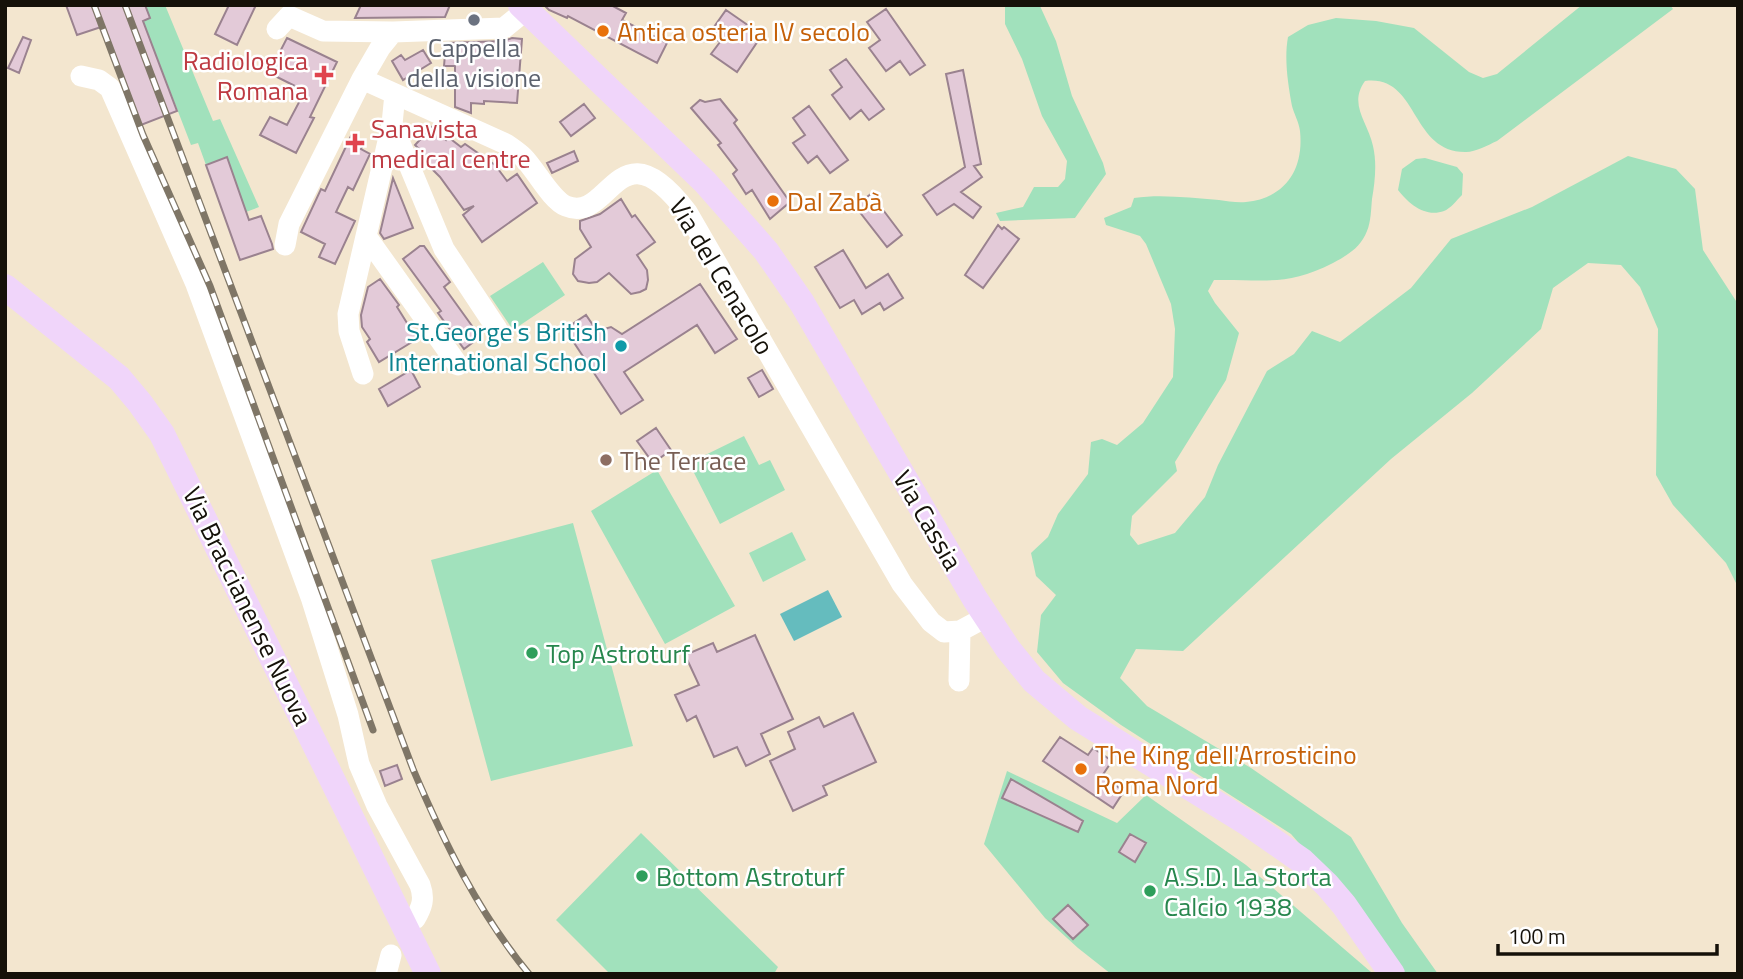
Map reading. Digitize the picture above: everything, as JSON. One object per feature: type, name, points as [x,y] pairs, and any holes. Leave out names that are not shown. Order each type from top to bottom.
[{"type":"main road","name":"Via Cassia","points":[[524,8],[705,182],[766,251],[802,303],[986,617],[1034,681],[1062,706],[1258,830],[1314,871],[1351,915],[1392,974]]},
{"type":"main road","name":"Via Braccianense Nuova","points":[[5,287],[119,378],[162,434],[428,974]]},
{"type":"street","points":[[277,29],[289,16],[323,31],[393,32],[504,28],[524,8]]},
{"type":"street","points":[[285,245],[289,225],[362,79],[393,32]]},
{"type":"street","points":[[81,76],[99,80],[110,88],[196,284],[312,600],[348,715],[359,764],[377,806],[421,885],[424,896],[415,919]]},
{"type":"street","name":"Via del Cenacolo","points":[[362,79],[506,144],[523,157],[564,206],[577,209],[596,201],[625,175],[651,177],[670,190],[687,212],[902,584],[937,628],[952,633],[960,631]]},
{"type":"street","points":[[363,374],[349,331],[348,314],[392,124],[395,94]]},
{"type":"street","points":[[392,124],[444,249],[497,330]]},
{"type":"street","points":[[366,236],[458,365]]},
{"type":"street","points":[[959,681],[960,631],[986,617]]},
{"type":"green space","points":[[145,5],[165,5],[213,121],[220,119],[259,207],[246,212],[227,158],[206,165],[198,143],[191,145],[143,21],[150,18]]},
{"type":"green space","points":[[1005,5],[1040,6],[1056,41],[1072,96],[1103,163],[1106,174],[1075,218],[1000,221],[996,213],[1023,207],[1034,187],[1058,187],[1065,179],[1067,161],[1042,116],[1022,59],[1005,24]]},
{"type":"green space","points":[[1582,5],[1670,5],[1673,9],[1497,141],[1478,150],[1466,152],[1448,149],[1434,140],[1396,89],[1383,82],[1365,81],[1358,98],[1373,146],[1375,179],[1370,220],[1364,237],[1358,246],[1344,257],[1301,276],[1274,280],[1214,280],[1208,291],[1239,333],[1226,380],[1175,462],[1177,471],[1132,516],[1130,535],[1138,545],[1175,533],[1205,497],[1218,465],[1267,371],[1294,354],[1312,331],[1340,342],[1411,288],[1451,239],[1532,207],[1628,156],[1676,169],[1695,189],[1703,250],[1738,304],[1738,587],[1726,563],[1673,505],[1656,475],[1658,329],[1640,287],[1621,265],[1588,263],[1553,288],[1541,329],[1472,393],[1391,459],[1183,651],[1136,649],[1120,678],[1147,706],[1251,768],[1351,837],[1402,923],[1438,974],[1395,974],[1319,866],[1291,834],[1121,725],[1063,683],[1037,652],[1041,615],[1056,595],[1036,576],[1031,553],[1048,537],[1058,514],[1088,474],[1091,442],[1102,439],[1117,445],[1143,423],[1173,377],[1175,329],[1171,304],[1146,244],[1140,236],[1106,225],[1104,218],[1131,207],[1134,198],[1155,196],[1243,202],[1271,195],[1281,188],[1295,170],[1300,145],[1299,128],[1288,80],[1288,37],[1308,25],[1336,18],[1376,21],[1414,28],[1469,72],[1483,78],[1497,74]]},
{"type":"green space","points":[[1425,158],[1457,167],[1463,174],[1462,195],[1444,211],[1424,211],[1407,200],[1398,190],[1402,169],[1416,159]]},
{"type":"green space","points":[[543,262],[565,295],[513,330],[490,296]]},
{"type":"green space","points":[[744,436],[759,465],[770,460],[785,490],[720,524],[689,463]]},
{"type":"green space","points":[[657,470],[735,606],[665,644],[591,511]]},
{"type":"green space","name":"Top Astroturf","points":[[573,523],[633,746],[491,781],[431,560]]},
{"type":"green space","points":[[792,532],[806,560],[763,582],[749,553]]},
{"type":"green space","name":"A.S.D. La Storta Calcio 1938","points":[[1007,771],[1117,823],[1146,795],[1246,865],[1371,972],[1370,974],[1111,974],[1045,918],[984,844]]},
{"type":"green space","name":"Bottom Astroturf","points":[[641,833],[778,967],[774,974],[610,974],[556,920]]},
{"type":"water","points":[[828,590],[842,617],[794,641],[780,614]]},
{"type":"building","points":[[66,5],[145,5],[150,18],[143,21],[177,111],[141,125],[104,26],[77,35]]},
{"type":"building","points":[[229,5],[256,5],[237,45],[215,34]]},
{"type":"building","points":[[361,5],[450,5],[445,17],[355,18]]},
{"type":"building","points":[[544,5],[611,5],[626,13],[622,20],[667,43],[657,63],[568,16],[567,18],[549,10]]},
{"type":"building","points":[[886,9],[925,65],[910,75],[900,61],[886,71],[869,48],[880,40],[867,22]]},
{"type":"building","points":[[726,10],[762,35],[737,72],[711,54],[720,42],[709,34]]},
{"type":"building","points":[[23,37],[31,40],[19,73],[8,68]]},
{"type":"building","points":[[287,38],[337,62],[296,153],[260,135],[270,117],[287,125],[305,91],[269,73]]},
{"type":"building","points":[[522,39],[517,103],[471,103],[471,113],[455,107],[455,66],[444,66],[446,43],[504,41]]},
{"type":"building","points":[[423,50],[431,63],[403,80],[392,61],[401,55],[405,60]]},
{"type":"building","points":[[846,59],[884,109],[869,120],[861,110],[850,119],[832,95],[842,87],[830,70]]},
{"type":"building","points":[[963,70],[981,164],[974,166],[982,177],[961,192],[981,207],[973,218],[954,204],[937,215],[923,195],[965,167],[946,74]]},
{"type":"building","points":[[720,99],[737,120],[734,123],[790,202],[770,219],[752,190],[746,194],[733,174],[737,170],[718,145],[721,143],[691,108],[700,100],[705,102]]},
{"type":"building","points":[[584,104],[595,118],[571,136],[560,122]]},
{"type":"building","points":[[809,106],[848,160],[830,173],[817,156],[808,163],[793,143],[805,135],[793,118]]},
{"type":"building","points":[[432,127],[446,140],[448,137],[461,147],[465,144],[495,165],[507,181],[517,174],[537,203],[482,242],[463,215],[474,206],[464,210],[440,177],[424,161],[428,158],[415,145]]},
{"type":"building","points":[[351,136],[364,143],[361,149],[370,154],[353,190],[348,187],[336,212],[355,221],[335,264],[319,257],[325,244],[301,232],[321,189],[325,191]]},
{"type":"building","points":[[574,151],[578,161],[552,173],[547,163]]},
{"type":"building","points":[[227,157],[249,220],[261,216],[273,249],[240,260],[206,165]]},
{"type":"building","points":[[393,178],[413,228],[384,239],[380,233]]},
{"type":"building","points":[[871,194],[902,235],[887,247],[855,206]]},
{"type":"building","points":[[621,199],[632,217],[635,215],[655,242],[637,255],[647,270],[646,289],[631,294],[609,273],[597,282],[589,283],[578,281],[573,274],[575,259],[591,247],[580,229],[580,221],[600,214]]},
{"type":"building","points":[[998,225],[1019,239],[983,288],[965,275]]},
{"type":"building","points":[[420,246],[424,246],[450,282],[444,287],[480,337],[464,349],[438,313],[441,311],[403,259]]},
{"type":"building","points":[[843,250],[866,288],[888,274],[903,298],[884,310],[880,303],[862,314],[854,300],[840,308],[815,267]]},
{"type":"building","points":[[380,279],[399,305],[397,307],[417,339],[379,362],[367,342],[370,339],[362,327],[361,315],[368,287]]},
{"type":"building","name":"St.George's British International School","points":[[700,284],[737,339],[715,353],[697,325],[624,372],[643,400],[621,414],[565,329],[586,315],[597,331],[611,327],[622,334]]},
{"type":"building","points":[[411,370],[420,387],[388,406],[379,389]]},
{"type":"building","points":[[762,370],[773,389],[759,397],[748,378]]},
{"type":"building","points":[[656,428],[671,450],[653,463],[637,441]]},
{"type":"building","points":[[755,635],[793,719],[761,734],[770,754],[746,766],[737,747],[714,757],[696,716],[687,721],[675,695],[699,685],[685,655],[713,643],[717,652]]},
{"type":"building","points":[[853,713],[876,762],[823,786],[827,795],[793,811],[770,761],[795,749],[788,732],[819,717],[824,727]]},
{"type":"building","name":"The King dell'Arrosticino Roma Nord","points":[[1060,737],[1088,755],[1093,748],[1112,761],[1102,776],[1124,791],[1113,808],[1043,761]]},
{"type":"building","points":[[397,765],[402,779],[385,786],[380,771]]},
{"type":"building","points":[[1011,779],[1083,821],[1078,832],[1002,798]]},
{"type":"building","points":[[1130,834],[1146,843],[1135,862],[1119,852]]},
{"type":"building","points":[[1068,905],[1088,925],[1073,939],[1053,919]]},
{"type":"railway","points":[[94,5],[143,135],[210,286],[373,730]]},
{"type":"railway","points":[[125,5],[413,769],[437,823],[478,901],[529,974]]},
{"type":"place","name":"Cappella della visione","points":[[474,20]]},
{"type":"place","name":"Antica osteria IV secolo","points":[[603,31]]},
{"type":"place","name":"Radiologica Romana","points":[[324,75]]},
{"type":"place","name":"Sanavista medical centre","points":[[355,143]]},
{"type":"place","name":"Dal Zabà","points":[[773,201]]},
{"type":"place","name":"St.George's British International School","points":[[621,346]]},
{"type":"place","name":"The Terrace","points":[[606,460]]},
{"type":"place","name":"Top Astroturf","points":[[532,653]]},
{"type":"place","name":"The King dell'Arrosticino Roma Nord","points":[[1081,769]]},
{"type":"place","name":"Bottom Astroturf","points":[[642,876]]},
{"type":"place","name":"A.S.D. La Storta Calcio 1938","points":[[1150,891]]}]
